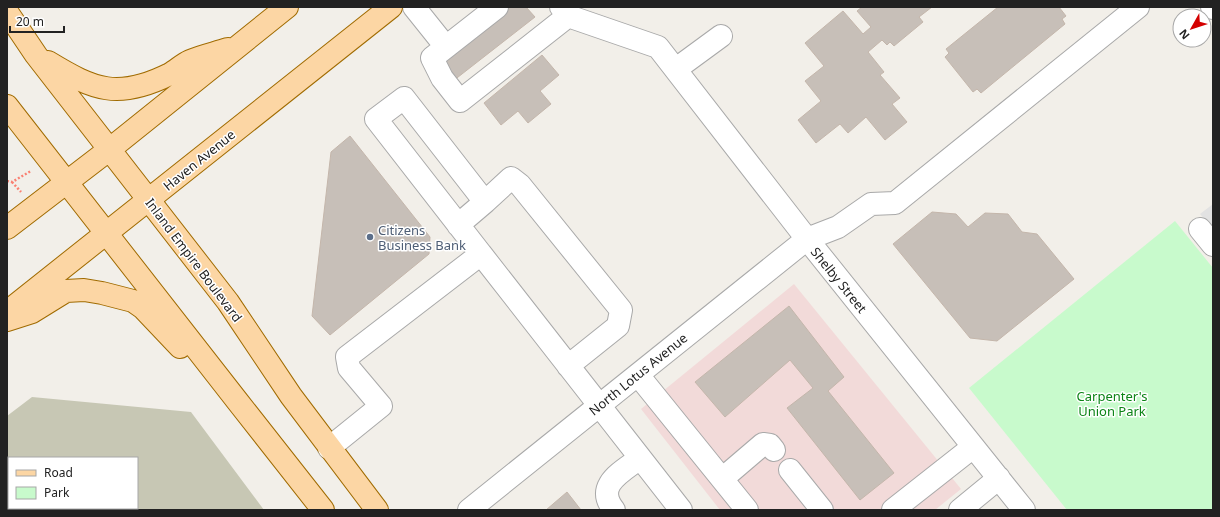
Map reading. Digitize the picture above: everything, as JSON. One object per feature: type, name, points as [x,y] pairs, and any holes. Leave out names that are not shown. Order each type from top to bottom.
[{"type":"main road","points":[[7,228],[110,149],[288,7]]},
{"type":"main road","name":"Haven Avenue","points":[[7,312],[391,7]]},
{"type":"main road","name":"Inland Empire Boulevard","points":[[7,12],[36,55],[228,302],[291,396],[377,510]]},
{"type":"main road","points":[[36,55],[76,80],[92,86],[122,90],[145,85],[170,74],[190,61],[240,46]]},
{"type":"main road","points":[[7,106],[106,234],[153,290],[246,414],[323,510]]},
{"type":"main road","points":[[7,320],[32,312],[66,291],[84,290],[102,292],[132,301],[143,308],[246,414]]},
{"type":"street","points":[[414,7],[446,47]]},
{"type":"street","points":[[497,7],[432,58],[442,78],[460,101],[564,12]]},
{"type":"street","name":"North Lotus Avenue","points":[[469,510],[807,239],[838,227],[871,204],[895,203],[1138,7]]},
{"type":"street","name":"Shelby Street","points":[[564,12],[658,47],[807,239],[1024,510]]},
{"type":"street","points":[[676,69],[721,36]]},
{"type":"street","points":[[485,202],[404,98],[376,119],[681,510]]},
{"type":"street","points":[[458,225],[511,178],[520,184],[621,310],[618,326],[568,366]]},
{"type":"street","points":[[330,448],[381,406],[349,368],[347,357],[480,254]]},
{"type":"street","points":[[638,374],[747,510]]},
{"type":"street","points":[[722,479],[763,444],[770,445],[774,450]]},
{"type":"street","points":[[893,510],[973,447]]},
{"type":"street","points":[[614,510],[608,504],[605,494],[609,483],[640,458]]},
{"type":"street","points":[[790,470],[822,510]]},
{"type":"street","points":[[960,510],[999,478]]},
{"type":"path","points":[[12,182],[31,171]]},
{"type":"path","points":[[7,181],[12,182],[22,194]]},
{"type":"shaded area","points":[[1213,204],[1213,229],[1200,214]]},
{"type":"shaded area","points":[[794,284],[961,489],[935,510],[720,510],[641,409]]},
{"type":"shaded area","points":[[32,397],[191,412],[264,510],[7,510],[7,416]]},
{"type":"green space","name":"Carpenter's Union Park","points":[[1175,221],[1213,268],[1213,510],[1067,510],[969,388]]},
{"type":"building","points":[[502,7],[526,7],[535,17],[453,81],[436,60]]},
{"type":"building","points":[[862,7],[932,7],[919,17],[923,22],[894,46],[890,42],[887,45],[882,40],[868,52],[884,72],[880,75],[900,98],[892,104],[907,122],[885,140],[866,117],[848,133],[840,124],[816,143],[798,120],[821,101],[805,81],[824,66],[805,43],[843,11],[863,34],[871,27],[857,11]]},
{"type":"building","points":[[998,7],[1059,7],[1066,16],[1062,19],[1065,24],[981,93],[977,89],[973,92],[945,57],[949,53],[946,49]]},
{"type":"building","points":[[542,55],[559,75],[540,91],[551,104],[528,123],[518,111],[501,125],[484,103]]},
{"type":"building","points":[[350,136],[430,237],[429,254],[330,335],[312,316],[331,152]]},
{"type":"building","points":[[932,212],[956,214],[968,227],[985,213],[1008,214],[1022,232],[1037,234],[1074,279],[997,341],[970,338],[893,244]]},
{"type":"building","points":[[789,306],[844,377],[828,391],[894,473],[860,500],[787,408],[813,388],[790,360],[725,417],[695,382]]},
{"type":"building","points":[[567,492],[581,510],[546,510]]},
{"type":"place","name":"Citizens Business Bank","points":[[370,237]]}]
